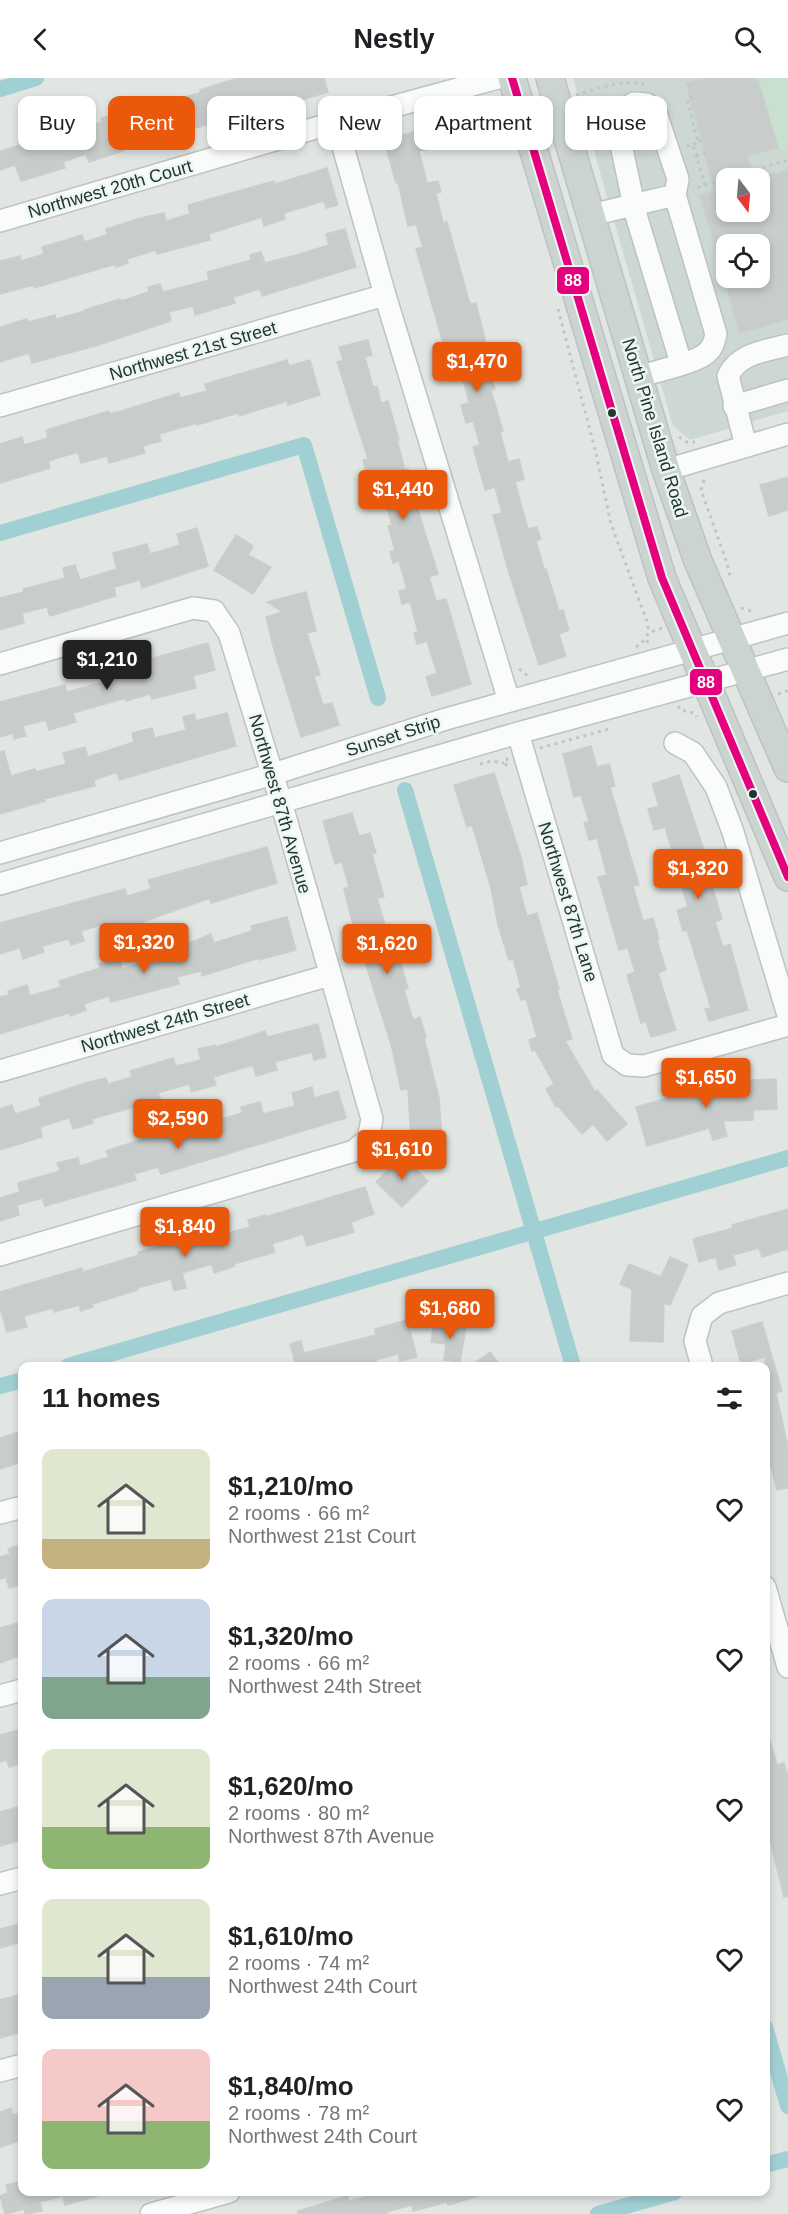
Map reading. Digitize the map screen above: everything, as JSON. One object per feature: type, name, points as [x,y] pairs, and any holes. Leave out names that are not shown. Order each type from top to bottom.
[{"type":"main road","name":"North Pine Island Road","points":[[512,78],[662,578],[788,877]]},
{"type":"main road","name":"North Pine Island Road","points":[[550,78],[666,470],[698,561],[788,768]]},
{"type":"street","name":"Northwest 20th Court","points":[[402,104],[498,78]]},
{"type":"street","points":[[638,376],[681,363],[704,356],[713,347],[716,334],[675,195],[678,179],[656,113],[647,105],[634,103],[622,111],[616,121],[636,215],[681,363]]},
{"type":"street","name":"Northwest 20th Court","points":[[0,221],[318,127]]},
{"type":"street","points":[[344,150],[385,295],[509,701]]},
{"type":"street","points":[[591,215],[675,195]]},
{"type":"street","name":"Northwest 21st Street","points":[[0,406],[385,295]]},
{"type":"street","points":[[746,446],[728,376],[733,366],[742,358],[788,345]]},
{"type":"street","points":[[734,406],[788,390]]},
{"type":"street","points":[[666,470],[788,434]]},
{"type":"street","name":"Northwest 87th Avenue","points":[[0,664],[193,608],[214,611],[229,633],[273,774],[372,1119],[368,1139],[354,1151],[0,1255]]},
{"type":"street","name":"Sunset Strip","points":[[0,853],[273,774],[509,701],[788,623]]},
{"type":"street","name":"Sunset Strip","points":[[0,884],[518,733],[788,659]]},
{"type":"street","name":"Northwest 87th Lane","points":[[518,733],[613,1054],[627,1065],[644,1066],[788,1025]]},
{"type":"street","points":[[675,743],[693,753],[716,788],[733,832],[788,1015]]},
{"type":"street","name":"Northwest 24th Street","points":[[0,1071],[330,975]]},
{"type":"street","points":[[701,1362],[695,1341],[702,1316],[719,1303],[788,1283]]},
{"type":"street","points":[[0,1513],[18,1508]]},
{"type":"street","points":[[770,1610],[781,1660]]},
{"type":"street","points":[[0,1696],[18,1691]]},
{"type":"street","points":[[0,1884],[18,1879]]},
{"type":"street","points":[[0,2071],[18,2066]]},
{"type":"street","points":[[151,2214],[215,2196]]},
{"type":"path","points":[[692,97],[687,99],[698,141]]},
{"type":"path","points":[[693,145],[704,140]]},
{"type":"path","points":[[696,156],[709,153]]},
{"type":"path","points":[[705,185],[788,160]]},
{"type":"path","points":[[555,299],[595,448],[611,524],[648,624],[648,633]]},
{"type":"path","points":[[704,480],[701,490],[727,563],[731,583]]},
{"type":"path","points":[[669,711],[680,710]]},
{"type":"path","points":[[514,774],[504,764],[509,757],[615,727]]},
{"type":"shaded area","points":[[573,78],[788,78],[788,411],[690,440],[673,426],[594,150],[667,150],[667,96],[578,96]]},
{"type":"green space","points":[[754,78],[788,78],[788,148],[781,150],[774,145],[773,131],[758,91],[761,90],[758,80],[755,81]]},
{"type":"building","points":[[238,78],[324,78],[328,92],[306,99],[306,96],[207,96],[207,125],[195,128],[195,96],[188,96],[200,93],[200,90]]},
{"type":"building","points":[[706,78],[754,78],[755,81],[758,80],[778,148],[747,156],[751,168],[716,168],[716,222],[770,222],[770,175],[788,170],[788,319],[740,333],[727,288],[770,288],[770,234],[716,234],[716,249],[700,195],[715,191],[686,83]]},
{"type":"building","points":[[108,116],[108,150],[123,151],[89,162],[86,154],[63,162],[65,168],[21,181],[15,165],[0,170],[0,151],[18,146],[18,150],[96,150],[96,124],[102,122],[101,118]]},
{"type":"building","points":[[414,132],[414,150],[424,150],[419,151],[427,183],[438,181],[441,192],[436,193],[443,223],[447,222],[470,304],[476,303],[487,347],[484,348],[495,389],[491,390],[503,431],[500,432],[508,462],[519,459],[524,479],[515,482],[528,529],[537,527],[541,539],[536,541],[544,569],[546,569],[559,611],[563,610],[569,630],[559,634],[566,656],[539,665],[493,515],[502,513],[495,487],[485,490],[473,447],[480,445],[473,421],[466,423],[461,405],[469,403],[463,379],[454,381],[416,249],[423,247],[416,224],[408,226],[398,182],[396,183],[387,150],[402,150],[402,135]]},
{"type":"building","points":[[327,168],[338,205],[326,208],[324,201],[284,213],[285,219],[264,226],[262,217],[209,234],[210,240],[157,254],[156,250],[127,259],[128,263],[116,267],[116,264],[34,288],[34,285],[0,294],[0,261],[20,256],[21,261],[44,254],[42,247],[82,235],[84,242],[107,235],[106,229],[141,218],[164,213],[166,221],[190,214],[188,205],[274,181],[275,184]]},
{"type":"building","points":[[345,229],[356,267],[262,296],[260,289],[233,297],[235,303],[195,315],[193,306],[169,312],[171,321],[95,346],[32,363],[29,353],[0,362],[0,327],[27,319],[28,322],[55,315],[56,319],[149,292],[148,287],[160,284],[163,292],[209,280],[207,272],[251,260],[250,255],[261,252],[265,263],[329,245],[326,234]]},
{"type":"building","points":[[368,340],[372,355],[365,357],[373,387],[377,386],[381,403],[388,401],[405,470],[408,469],[438,574],[429,577],[436,601],[446,599],[471,684],[432,696],[426,677],[437,673],[427,641],[417,644],[414,633],[418,632],[410,602],[402,604],[399,591],[407,589],[399,561],[393,563],[390,552],[395,550],[388,526],[392,525],[382,490],[378,492],[376,485],[370,486],[363,460],[368,459],[337,362],[343,360],[339,347]]},
{"type":"building","points":[[287,360],[289,366],[310,360],[320,395],[288,405],[287,401],[239,416],[238,413],[159,434],[161,441],[143,446],[145,453],[109,463],[107,456],[81,463],[78,452],[48,461],[50,468],[0,483],[0,444],[22,437],[24,445],[48,438],[46,430],[179,393],[180,398],[207,391],[205,384]]},
{"type":"building","points":[[788,477],[788,510],[769,516],[760,485]]},
{"type":"building","points":[[197,528],[208,566],[142,588],[140,580],[114,587],[116,596],[50,616],[47,607],[22,613],[24,623],[0,630],[0,598],[24,592],[23,589],[65,578],[63,568],[75,565],[80,580],[117,569],[113,553],[147,544],[150,554],[180,545],[177,534]]},
{"type":"building","points":[[236,535],[253,546],[248,555],[271,567],[253,594],[214,570]]},
{"type":"building","points":[[306,592],[316,631],[307,633],[320,675],[314,676],[323,705],[332,703],[339,725],[301,737],[266,617],[283,612],[267,602]]},
{"type":"building","points":[[208,643],[215,670],[193,676],[196,688],[152,699],[150,694],[126,701],[126,698],[73,713],[76,722],[49,730],[46,720],[23,726],[26,736],[14,739],[13,733],[0,737],[0,702],[65,685],[67,692],[120,677],[117,668]]},
{"type":"building","points":[[227,713],[236,746],[119,780],[117,772],[94,780],[95,786],[44,799],[45,801],[0,814],[0,752],[4,751],[11,776],[35,769],[36,772],[66,764],[63,753],[85,747],[88,757],[134,742],[132,733],[152,728],[155,738],[186,730],[183,717],[194,714],[196,721]]},
{"type":"building","points":[[591,746],[597,767],[609,764],[615,786],[610,787],[639,885],[633,886],[643,921],[653,918],[666,970],[658,973],[676,1030],[651,1037],[646,1021],[641,1023],[627,975],[635,972],[628,948],[619,950],[598,877],[607,875],[597,838],[589,840],[584,823],[589,821],[581,795],[574,797],[563,754]]},
{"type":"building","points":[[494,773],[521,857],[527,884],[519,887],[527,916],[537,913],[559,989],[557,990],[572,1039],[565,1041],[595,1092],[597,1090],[627,1124],[607,1141],[593,1124],[582,1134],[558,1106],[556,1107],[546,1089],[554,1084],[535,1050],[532,1051],[529,1040],[537,1037],[526,999],[521,1000],[517,989],[521,987],[513,959],[509,960],[498,925],[491,888],[472,825],[467,827],[454,785]]},
{"type":"building","points":[[679,775],[710,868],[707,869],[722,919],[715,922],[723,947],[730,944],[748,1010],[709,1021],[705,1009],[711,1008],[687,930],[683,931],[677,910],[688,907],[679,877],[669,880],[663,860],[674,857],[665,827],[654,830],[648,809],[659,806],[652,784]]},
{"type":"building","points":[[352,813],[359,836],[370,833],[376,853],[372,854],[384,897],[377,898],[386,928],[397,925],[403,944],[396,946],[408,988],[404,990],[413,1020],[420,1017],[426,1037],[424,1038],[439,1098],[442,1140],[411,1142],[408,1089],[401,1090],[392,1048],[350,914],[344,889],[349,887],[342,862],[335,864],[323,821]]},
{"type":"building","points":[[267,847],[277,883],[211,903],[210,898],[115,933],[112,922],[81,931],[84,941],[71,945],[69,939],[42,946],[44,952],[23,959],[20,948],[0,954],[0,923],[125,889],[127,896],[151,889],[148,880]]},
{"type":"building","points":[[287,917],[296,950],[259,960],[259,958],[202,976],[201,971],[177,977],[179,984],[111,1002],[109,996],[84,1004],[86,1010],[70,1016],[69,1013],[0,1034],[0,997],[9,995],[8,991],[27,985],[30,996],[61,987],[59,981],[100,968],[99,964],[119,958],[122,969],[152,960],[150,952],[192,942],[211,934],[214,943],[252,931],[251,926]]},
{"type":"building","points":[[318,1024],[326,1057],[314,1060],[312,1052],[275,1062],[277,1070],[256,1076],[253,1065],[213,1077],[216,1085],[191,1092],[189,1084],[158,1093],[162,1103],[142,1109],[141,1105],[92,1119],[93,1123],[73,1129],[69,1118],[40,1127],[42,1137],[0,1150],[0,1109],[12,1105],[15,1114],[41,1106],[39,1098],[89,1082],[106,1078],[108,1084],[132,1077],[130,1071],[173,1058],[176,1066],[201,1060],[198,1049],[215,1045],[216,1047],[265,1031],[267,1037]]},
{"type":"building","points":[[776,1079],[777,1109],[753,1110],[753,1120],[723,1121],[727,1136],[713,1140],[709,1128],[647,1146],[636,1107],[726,1081]]},
{"type":"building","points":[[312,1087],[314,1098],[338,1091],[346,1118],[161,1174],[158,1167],[134,1174],[136,1180],[45,1206],[42,1198],[17,1205],[19,1215],[0,1221],[0,1198],[20,1192],[18,1183],[60,1171],[57,1163],[78,1158],[80,1166],[109,1157],[106,1151],[169,1128],[172,1139],[199,1131],[196,1121],[210,1118],[211,1122],[242,1113],[241,1107],[260,1102],[263,1114],[295,1106],[292,1093]]},
{"type":"building","points":[[402,1156],[428,1181],[402,1207],[376,1182]]},
{"type":"building","points":[[365,1187],[374,1214],[351,1222],[354,1232],[307,1246],[303,1234],[272,1244],[275,1252],[234,1264],[235,1266],[214,1273],[212,1264],[182,1273],[186,1288],[174,1291],[171,1279],[92,1304],[93,1307],[81,1311],[79,1305],[54,1312],[53,1308],[24,1316],[27,1327],[7,1332],[0,1308],[0,1292],[82,1268],[83,1272],[139,1255],[138,1252],[223,1229],[225,1234],[250,1227],[248,1220]]},
{"type":"building","points":[[788,1209],[788,1249],[762,1257],[759,1248],[733,1255],[736,1265],[719,1270],[716,1257],[699,1262],[693,1239]]},
{"type":"building","points":[[670,1257],[688,1265],[670,1305],[664,1303],[663,1342],[630,1341],[632,1289],[620,1284],[629,1264],[661,1277]]},
{"type":"building","points":[[407,1320],[417,1357],[400,1361],[398,1354],[376,1360],[376,1362],[295,1362],[290,1344],[301,1341],[304,1353],[376,1335],[375,1329]]},
{"type":"building","points":[[434,1322],[466,1327],[460,1362],[444,1360],[446,1344],[431,1342]]},
{"type":"building","points":[[762,1322],[782,1391],[776,1393],[788,1447],[788,1488],[777,1490],[770,1463],[770,1362],[765,1362],[765,1357],[740,1362],[732,1331]]},
{"type":"building","points":[[490,1352],[498,1362],[476,1362]]},
{"type":"building","points":[[18,1432],[18,1463],[0,1469],[0,1438]]},
{"type":"building","points":[[18,1545],[18,1586],[9,1588],[6,1577],[0,1579],[0,1557],[10,1554],[8,1549]]},
{"type":"building","points":[[18,1623],[18,1656],[0,1663],[0,1628]]},
{"type":"building","points":[[18,1730],[18,1764],[9,1767],[7,1760],[0,1762],[0,1735]]},
{"type":"building","points":[[770,1740],[777,1765],[784,1763],[788,1777],[788,1896],[784,1897],[770,1840]]},
{"type":"building","points":[[18,1807],[18,1841],[0,1846],[0,1812]]},
{"type":"building","points":[[18,1924],[18,1943],[0,1948],[0,1929]]},
{"type":"building","points":[[18,1995],[18,2033],[0,2038],[0,2000]]},
{"type":"building","points":[[11,2108],[13,2115],[18,2113],[18,2141],[0,2147],[0,2112]]},
{"type":"building","points":[[18,2182],[18,2196],[63,2196],[40,2202],[42,2211],[25,2214],[24,2209],[5,2214],[0,2196],[8,2193],[6,2185]]},
{"type":"building","points":[[63,2196],[97,2196],[65,2205]]},
{"type":"building","points":[[347,2196],[349,2201],[369,2196],[479,2196],[448,2205],[447,2202],[413,2211],[412,2205],[386,2212],[387,2214],[298,2214],[298,2211]]},
{"type":"waterway","points":[[0,89],[36,78]]},
{"type":"waterway","points":[[0,533],[304,445],[378,698]]},
{"type":"waterway","points":[[405,790],[572,1362]]},
{"type":"waterway","points":[[82,1362],[788,1158]]},
{"type":"waterway","points":[[0,1386],[18,1381]]},
{"type":"waterway","points":[[770,2044],[788,2106]]},
{"type":"waterway","points":[[770,2164],[788,2159]]},
{"type":"waterway","points":[[598,2214],[661,2196]]},
{"type":"transit line","name":"88","points":[[512,78],[662,578],[788,877]]}]
